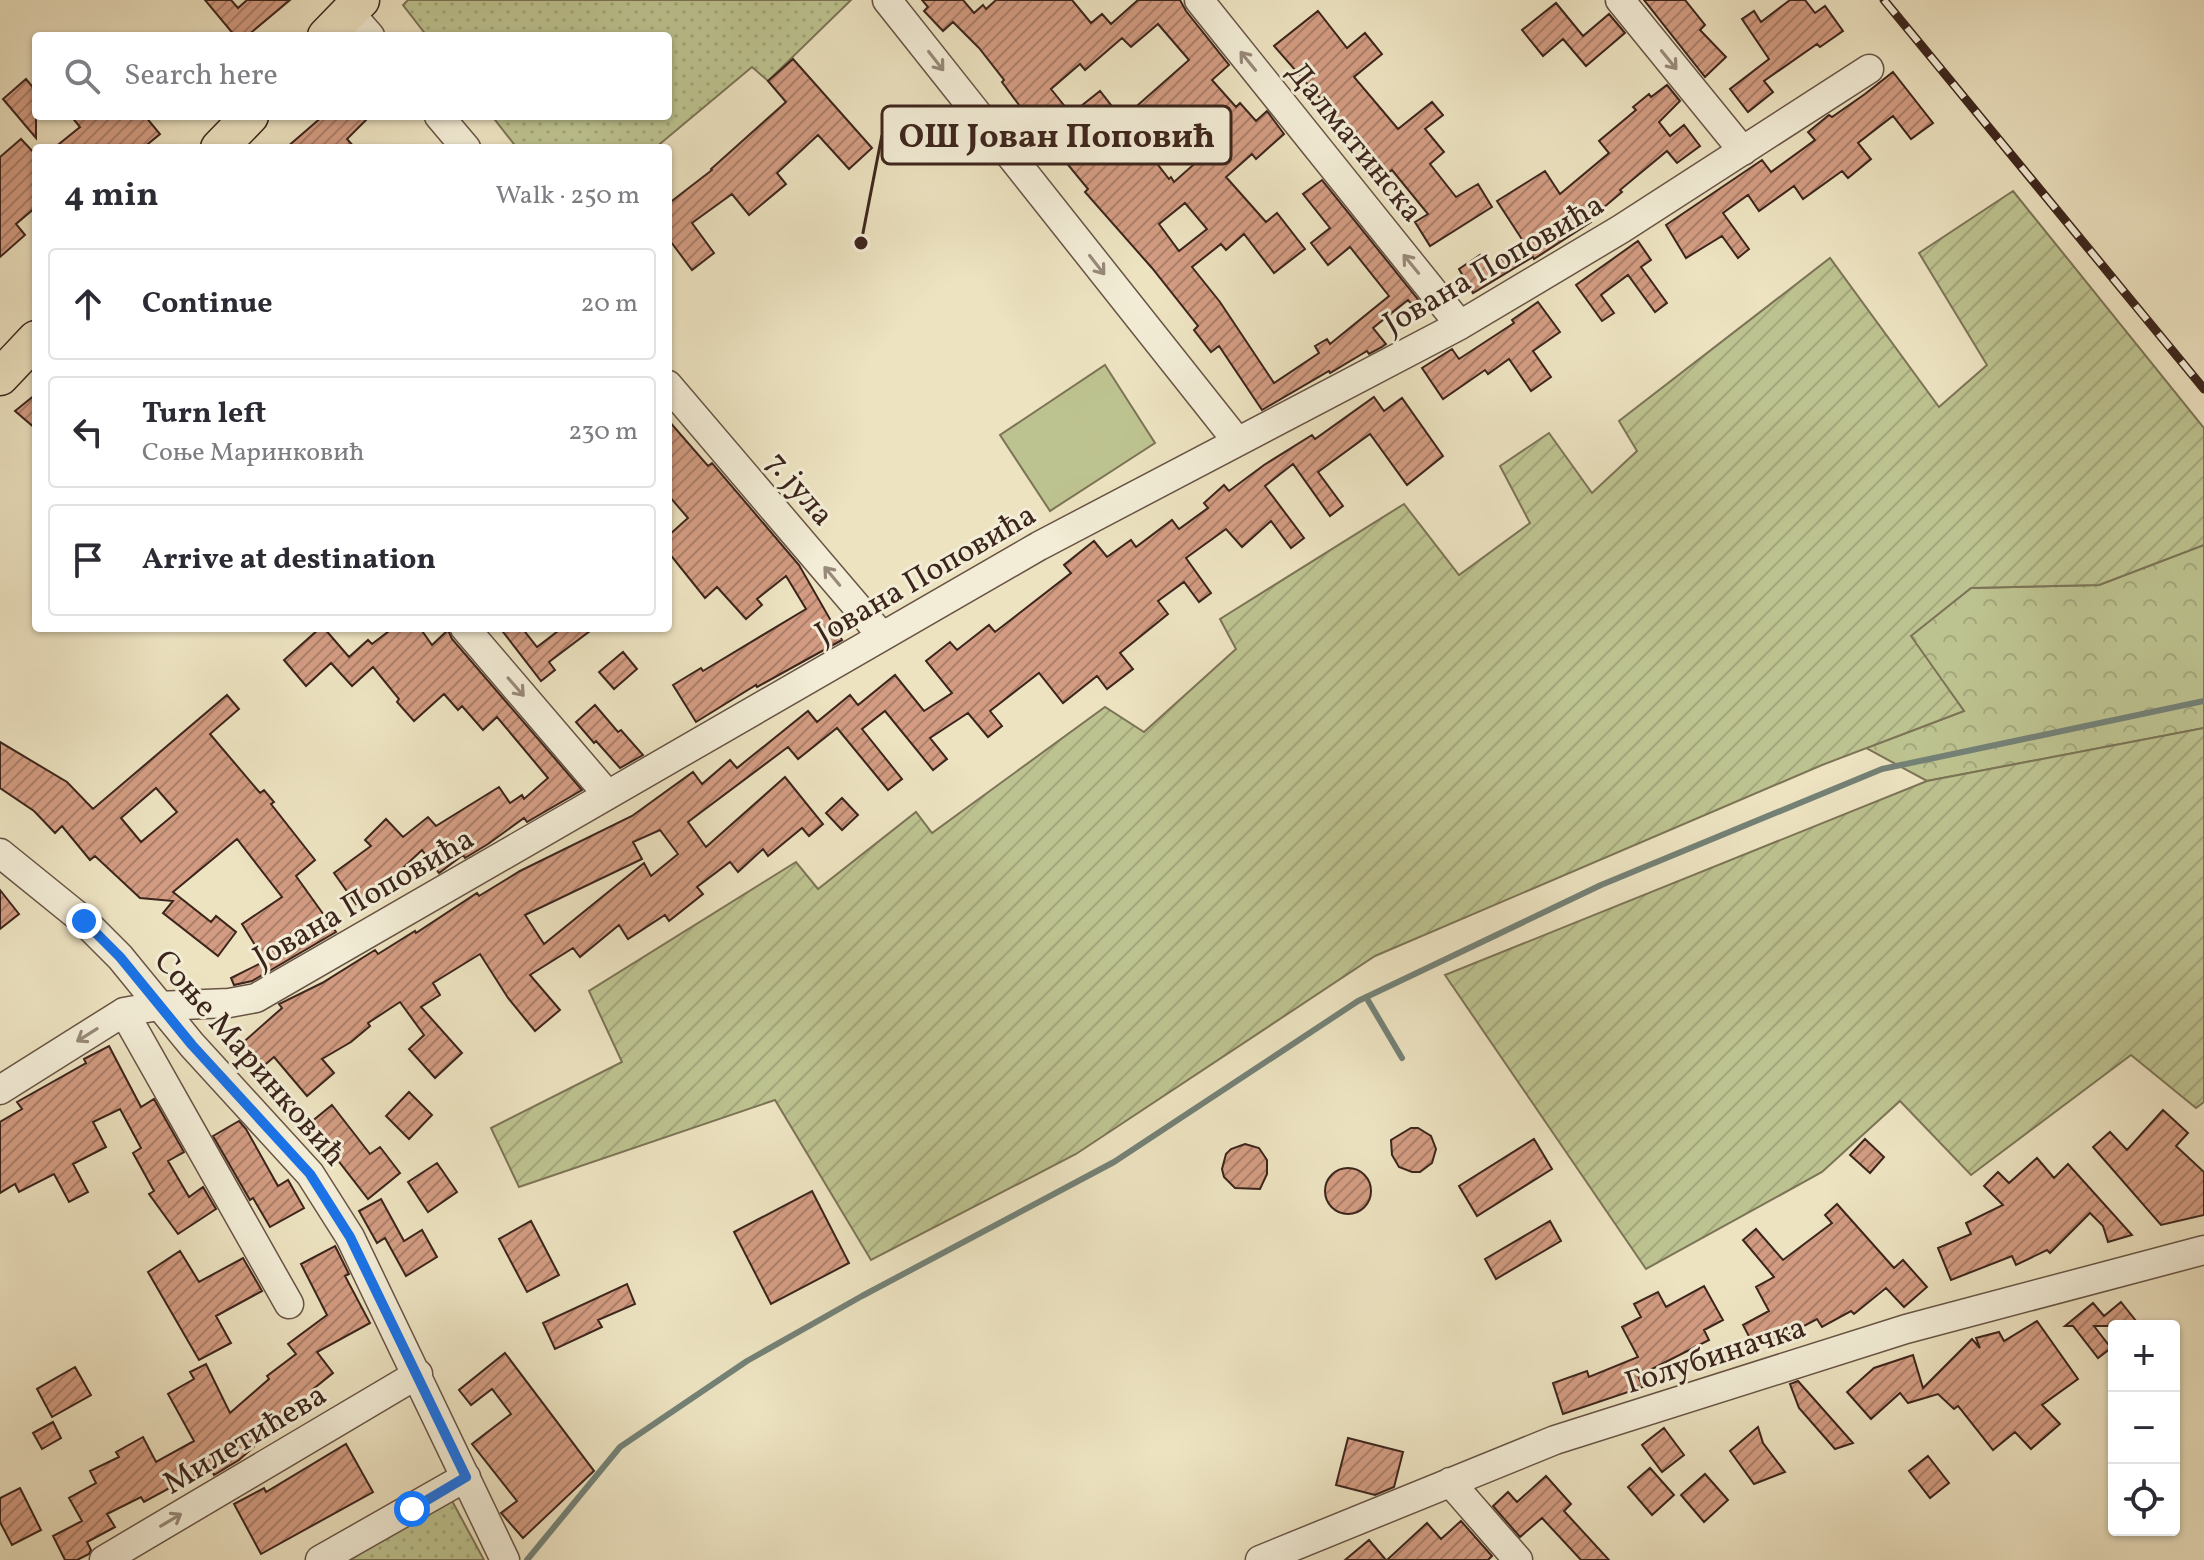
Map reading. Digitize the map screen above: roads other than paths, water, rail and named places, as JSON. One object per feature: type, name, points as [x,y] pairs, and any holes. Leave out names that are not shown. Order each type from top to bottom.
[{"type":"main road","points":[[223,144],[246,120]]},
{"type":"main road","points":[[0,377],[32,343]]},
{"type":"street","points":[[887,0],[1237,441]]},
{"type":"street","name":"Далматинска","points":[[1199,0],[1460,325]]},
{"type":"street","points":[[1620,0],[1743,151]]},
{"type":"street","name":"Јована Поповића","points":[[0,1090],[124,1012],[256,998],[1039,546],[1460,325],[1621,229],[1869,69]]},
{"type":"street","points":[[442,120],[463,144]]},
{"type":"street","name":"7. јула","points":[[672,390],[882,636]]},
{"type":"street","points":[[468,632],[607,794]]},
{"type":"street","name":"Соње Маринковић","points":[[0,853],[84,921],[120,957],[192,1045],[310,1174],[350,1237],[502,1554]]},
{"type":"street","points":[[192,1045],[194,1020],[202,1004]]},
{"type":"street","points":[[124,1012],[289,1304]]},
{"type":"street","name":"Голубиначка","points":[[1260,1560],[1365,1520],[1555,1440],[1906,1329],[2204,1250]]},
{"type":"street","name":"Милетићева","points":[[104,1560],[418,1374]]},
{"type":"street","points":[[320,1560],[466,1477]]},
{"type":"street","points":[[1450,1482],[1518,1560]]},
{"type":"waterway","points":[[527,1560],[620,1447],[747,1361],[1114,1162],[1358,1001],[1601,885],[1882,769],[2204,701]]},
{"type":"waterway","points":[[1366,997],[1402,1058]]},
{"type":"railway","points":[[1884,0],[2204,389]]},
{"type":"place","name":"ОШ Јован Поповић","points":[[861,243]]}]
